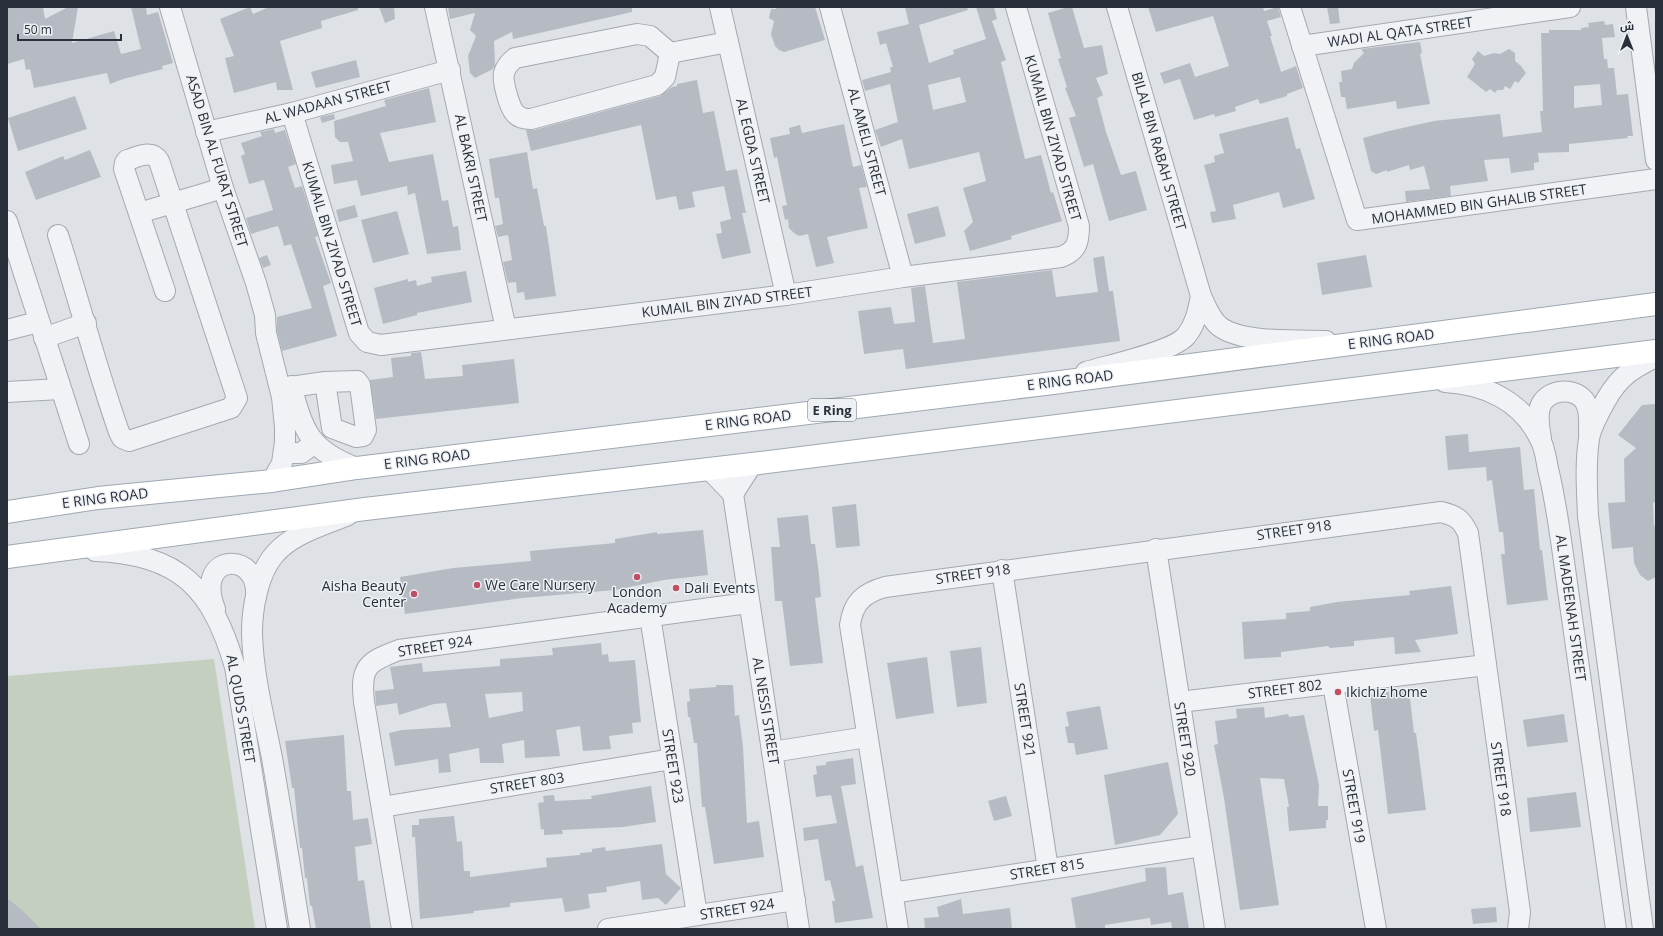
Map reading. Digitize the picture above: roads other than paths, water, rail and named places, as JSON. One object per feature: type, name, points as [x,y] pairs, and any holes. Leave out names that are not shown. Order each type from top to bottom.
[{"type":"main road","name":"E RING ROAD","points":[[7,512],[98,498],[272,481],[357,468],[1046,384],[1656,304]]},
{"type":"main road","points":[[7,558],[365,509],[752,464],[1656,351]]},
{"type":"street","name":"AL BAKRI STREET","points":[[435,7],[506,329]]},
{"type":"street","name":"AL EGDA STREET","points":[[720,7],[786,295]]},
{"type":"street","name":"AL AMELI STREET","points":[[830,7],[903,277]]},
{"type":"street","name":"KUMAIL BIN ZIYAD STREET","points":[[292,113],[359,333],[367,342],[381,345],[786,295],[903,277],[1061,257],[1070,254],[1076,246],[1079,236],[1079,226],[1016,7]]},
{"type":"street","name":"BILAL BIN RABAH STREET","points":[[1117,7],[1201,296],[1216,323],[1224,330],[1238,336],[1359,343]]},
{"type":"street","name":"MOHAMMED BIN GHALIB STREET","points":[[1290,7],[1357,220],[1656,179]]},
{"type":"street","name":"WADI AL QATA STREET","points":[[1302,46],[1570,7]]},
{"type":"street","points":[[1636,7],[1656,160]]},
{"type":"street","name":"ASAD BIN AL FURAT STREET","points":[[175,9],[206,132],[223,188],[256,283],[265,315],[273,330],[303,425],[315,443],[332,458],[357,468]]},
{"type":"street","points":[[637,34],[650,36],[670,53],[665,76],[657,85],[531,119],[522,118],[514,112],[504,81],[506,68],[515,58],[637,34]]},
{"type":"street","points":[[670,53],[728,42]]},
{"type":"street","name":"AL WADAAN STREET","points":[[206,132],[292,113],[450,70]]},
{"type":"street","points":[[58,235],[86,323],[102,382],[120,435],[126,440],[133,440],[231,408],[237,402],[237,395],[160,161],[154,155],[147,154],[127,160],[124,166],[165,291]]},
{"type":"street","points":[[139,213],[223,188]]},
{"type":"street","points":[[7,221],[79,444]]},
{"type":"street","name":"BILAL BIN RABAH STREET","points":[[1046,384],[1172,346],[1186,336],[1192,328],[1198,314],[1201,296]]},
{"type":"street","name":"ASAD BIN AL FURAT STREET","points":[[265,315],[266,333],[283,405],[285,427],[284,453],[280,468],[272,481]]},
{"type":"street","points":[[7,330],[41,330],[86,323]]},
{"type":"street","name":"AL MADEENAH STREET","points":[[1643,929],[1588,516],[1587,478],[1589,438],[1600,410],[1615,384],[1627,373],[1656,357]]},
{"type":"street","name":"AL MADEENAH STREET","points":[[1409,381],[1453,383],[1489,390],[1518,409],[1528,419],[1541,440],[1558,516],[1616,929]]},
{"type":"street","points":[[291,387],[325,382]]},
{"type":"street","points":[[7,392],[60,388]]},
{"type":"street","points":[[1541,440],[1538,418],[1540,408],[1544,400],[1550,395],[1559,392],[1577,395],[1584,400],[1590,417],[1589,438]]},
{"type":"street","points":[[284,453],[301,453],[306,451],[315,443]]},
{"type":"street","points":[[709,469],[733,494],[752,464]]},
{"type":"street","name":"AL NESSI STREET","points":[[733,494],[748,603],[799,929]]},
{"type":"street","name":"AL QUDS STREET","points":[[300,929],[255,664],[252,632],[256,599],[262,576],[273,556],[280,549],[303,534],[365,509]]},
{"type":"street","name":"STREET 918","points":[[898,929],[850,625],[851,614],[856,604],[863,596],[873,590],[885,587],[1428,512],[1441,512],[1452,514],[1462,522],[1468,533],[1520,912],[1518,929]]},
{"type":"street","name":"STREET 920","points":[[1156,549],[1215,929]]},
{"type":"street","name":"AL QUDS STREET","points":[[67,550],[115,552],[156,560],[187,578],[217,617],[228,641],[235,667],[277,929]]},
{"type":"street","points":[[217,617],[210,598],[209,584],[212,576],[223,566],[239,564],[252,574],[256,587],[256,599]]},
{"type":"street","name":"STREET 921","points":[[1002,570],[1048,869]]},
{"type":"street","name":"STREET 924","points":[[402,929],[362,684],[366,667],[381,657],[399,650],[748,603]]},
{"type":"street","name":"STREET 923","points":[[650,616],[697,915]]},
{"type":"street","name":"STREET 802","points":[[1180,702],[1486,665]]},
{"type":"street","name":"STREET 919","points":[[1333,684],[1376,929]]},
{"type":"street","points":[[772,752],[867,737]]},
{"type":"street","name":"STREET 803","points":[[382,807],[672,759]]},
{"type":"street","name":"STREET 815","points":[[892,893],[1202,846]]},
{"type":"street","name":"STREET 924","points":[[608,929],[795,900]]},
{"type":"place","name":"London Academy","points":[[637,577]]},
{"type":"place","name":"We Care Nursery","points":[[477,585]]},
{"type":"place","name":"Dali Events","points":[[676,588]]},
{"type":"place","name":"Aisha Beauty Center","points":[[414,594]]},
{"type":"place","name":"Ikichiz home","points":[[1338,692]]}]
